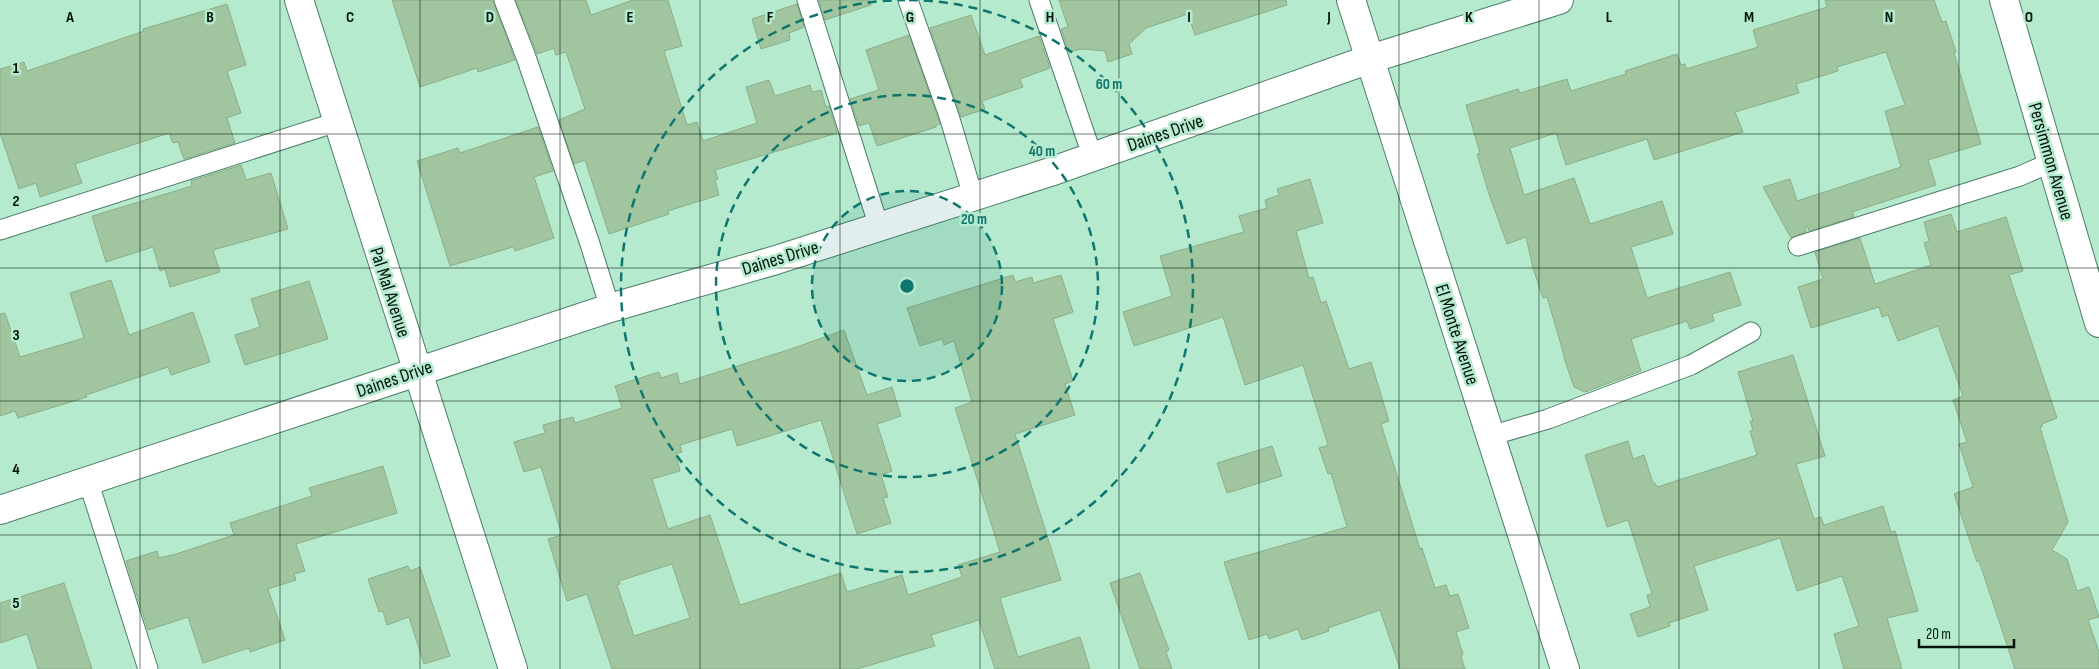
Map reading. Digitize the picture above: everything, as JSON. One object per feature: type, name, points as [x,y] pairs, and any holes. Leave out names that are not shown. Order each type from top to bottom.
[{"type":"street","name":"Pal Mal Avenue","points":[[299,0],[416,371],[513,669]]},
{"type":"street","name":"El Monte Avenue","points":[[1351,0],[1565,669]]},
{"type":"street","name":"Daines Drive","points":[[0,510],[610,308],[776,260],[1092,158],[1370,59],[1559,0]]},
{"type":"street","name":"Persimmon Avenue","points":[[2004,0],[2099,323]]},
{"type":"lane","points":[[504,0],[526,57],[610,308]]},
{"type":"lane","points":[[807,0],[879,227]]},
{"type":"lane","points":[[908,0],[949,116],[973,196]]},
{"type":"lane","points":[[1039,0],[1092,158]]},
{"type":"lane","points":[[0,230],[337,122]]},
{"type":"lane","points":[[1798,246],[2020,176],[2052,162]]},
{"type":"lane","points":[[1490,436],[1548,419],[1691,366],[1751,332]]},
{"type":"lane","points":[[90,481],[92,493],[148,669]]},
{"type":"building","points":[[392,0],[493,0],[515,60],[478,72],[477,68],[420,87]]},
{"type":"building","points":[[516,0],[586,0],[591,15],[633,0],[668,0],[682,46],[664,51],[687,125],[697,122],[703,141],[757,123],[746,87],[769,80],[775,96],[810,85],[812,92],[821,90],[826,107],[829,106],[837,133],[715,170],[718,179],[715,180],[719,195],[668,211],[669,214],[609,234],[585,160],[574,164],[559,120],[585,109],[566,52],[556,55],[554,48],[537,54]]},
{"type":"building","points":[[819,0],[870,0],[871,5],[825,20]]},
{"type":"building","points":[[1059,0],[1286,0],[1287,5],[1195,35],[1188,14],[1146,28],[1129,44],[1132,54],[1108,62],[1105,51],[1082,49],[1069,52],[1061,29],[1068,27]]},
{"type":"building","points":[[1825,0],[1934,0],[1942,22],[1946,21],[1981,144],[1928,160],[1936,185],[1852,212],[1854,217],[1809,231],[1807,226],[1805,227],[1806,232],[1791,238],[1763,187],[1790,179],[1797,201],[1901,167],[1885,111],[1905,105],[1886,52],[1837,67],[1838,71],[1796,84],[1799,93],[1735,112],[1743,132],[1654,160],[1647,139],[1566,165],[1556,133],[1510,148],[1524,195],[1574,178],[1590,224],[1662,201],[1673,234],[1631,247],[1647,298],[1730,272],[1741,305],[1712,314],[1714,321],[1690,329],[1687,321],[1631,339],[1641,371],[1585,392],[1574,387],[1547,297],[1543,298],[1533,268],[1526,237],[1507,244],[1477,154],[1480,153],[1466,105],[1518,89],[1520,93],[1567,79],[1571,91],[1626,74],[1625,71],[1677,54],[1681,65],[1685,64],[1686,69],[1758,47],[1753,30],[1827,7]]},
{"type":"building","points":[[227,4],[246,65],[227,71],[241,113],[227,118],[235,143],[184,159],[178,142],[173,143],[169,133],[75,164],[82,183],[40,197],[36,183],[19,189],[0,133],[0,69],[24,62],[27,71],[144,31],[143,29]]},
{"type":"building","points":[[797,4],[804,27],[789,33],[790,40],[761,49],[752,19]]},
{"type":"building","points":[[971,15],[985,55],[1039,36],[1050,68],[1020,79],[1023,87],[982,101],[985,109],[961,117],[930,28]]},
{"type":"building","points":[[909,35],[940,124],[936,125],[936,127],[877,146],[869,123],[859,126],[850,99],[879,90],[866,50]]},
{"type":"building","points":[[538,127],[553,171],[534,177],[554,238],[515,251],[513,247],[450,266],[417,161],[458,148],[460,153]]},
{"type":"building","points":[[241,165],[246,180],[271,173],[288,229],[213,250],[220,272],[170,287],[165,269],[160,271],[153,247],[106,262],[92,216],[192,186],[191,181]]},
{"type":"building","points":[[1310,179],[1323,223],[1296,231],[1309,278],[1313,277],[1321,303],[1326,301],[1349,369],[1371,362],[1389,421],[1381,424],[1420,549],[1422,548],[1435,588],[1446,585],[1450,596],[1458,594],[1469,628],[1456,632],[1463,654],[1461,657],[1465,669],[1400,669],[1380,610],[1328,628],[1329,631],[1302,640],[1298,629],[1269,639],[1267,634],[1249,640],[1224,562],[1347,527],[1331,473],[1328,474],[1319,448],[1328,445],[1303,365],[1245,385],[1223,317],[1134,346],[1123,312],[1172,296],[1160,256],[1244,232],[1239,216],[1267,208],[1265,200],[1279,195],[1277,189]]},
{"type":"building","points":[[1951,214],[1957,232],[2006,217],[2023,271],[2009,275],[2057,418],[2042,424],[2042,427],[2040,427],[2068,522],[2052,550],[2067,559],[2077,591],[2089,587],[2099,617],[2088,620],[2099,652],[2099,669],[2015,669],[1979,561],[1977,562],[1954,494],[1973,487],[1959,444],[1967,442],[1953,400],[1963,396],[1938,326],[1898,341],[1888,315],[1882,317],[1879,307],[1811,328],[1798,287],[1823,279],[1815,252],[1860,238],[1875,284],[1931,265],[1924,243],[1929,241],[1924,222]]},
{"type":"building","points":[[1013,275],[1015,282],[1032,277],[1033,283],[1061,275],[1073,312],[1053,319],[1073,381],[1065,384],[1075,415],[1015,434],[1061,580],[1000,598],[1018,657],[1080,637],[1090,669],[995,669],[979,620],[931,635],[935,646],[857,669],[612,669],[587,594],[567,601],[548,539],[562,535],[541,467],[524,472],[514,442],[545,433],[543,425],[573,417],[575,423],[622,408],[615,386],[659,372],[661,378],[677,373],[680,384],[844,330],[867,395],[892,387],[901,416],[877,424],[892,471],[881,475],[888,497],[883,498],[891,523],[857,534],[821,420],[737,446],[732,429],[680,445],[682,452],[676,454],[680,471],[652,479],[668,529],[710,515],[740,605],[841,573],[847,592],[902,575],[908,595],[962,577],[958,565],[1000,552],[955,408],[972,402],[954,341],[944,345],[942,339],[920,346],[907,308]],"holes":[[[672,564],[690,618],[634,636],[617,585],[620,584],[619,581]]]},
{"type":"building","points":[[111,280],[129,335],[193,312],[210,362],[171,375],[168,367],[86,395],[87,397],[18,418],[15,411],[0,416],[0,314],[5,313],[20,357],[84,338],[70,293]]},
{"type":"building","points":[[309,281],[328,339],[245,365],[235,335],[260,327],[251,299]]},
{"type":"building","points":[[1793,355],[1825,456],[1796,464],[1814,519],[1821,517],[1824,525],[1883,506],[1891,532],[1895,531],[1918,611],[1887,618],[1902,669],[1844,669],[1834,634],[1859,626],[1842,576],[1797,591],[1780,538],[1694,566],[1708,610],[1669,623],[1670,626],[1638,637],[1630,614],[1650,607],[1647,595],[1652,594],[1628,520],[1607,527],[1585,455],[1628,441],[1633,459],[1644,455],[1653,483],[1657,487],[1757,455],[1750,431],[1753,430],[1750,421],[1753,421],[1738,372]]},
{"type":"building","points":[[1272,446],[1282,476],[1227,493],[1217,463]]},
{"type":"building","points":[[383,466],[397,513],[296,544],[305,571],[294,574],[296,580],[268,589],[285,640],[250,652],[249,648],[203,663],[188,617],[148,630],[126,561],[157,551],[159,558],[176,554],[234,535],[230,523],[312,496],[309,488]]},
{"type":"building","points":[[408,566],[410,571],[420,567],[450,656],[424,664],[409,617],[387,625],[383,611],[379,612],[368,579]]},
{"type":"building","points":[[1140,573],[1169,650],[1166,652],[1172,669],[1140,669],[1110,583]]},
{"type":"building","points":[[64,583],[92,669],[38,669],[27,634],[0,643],[0,603]]}]
